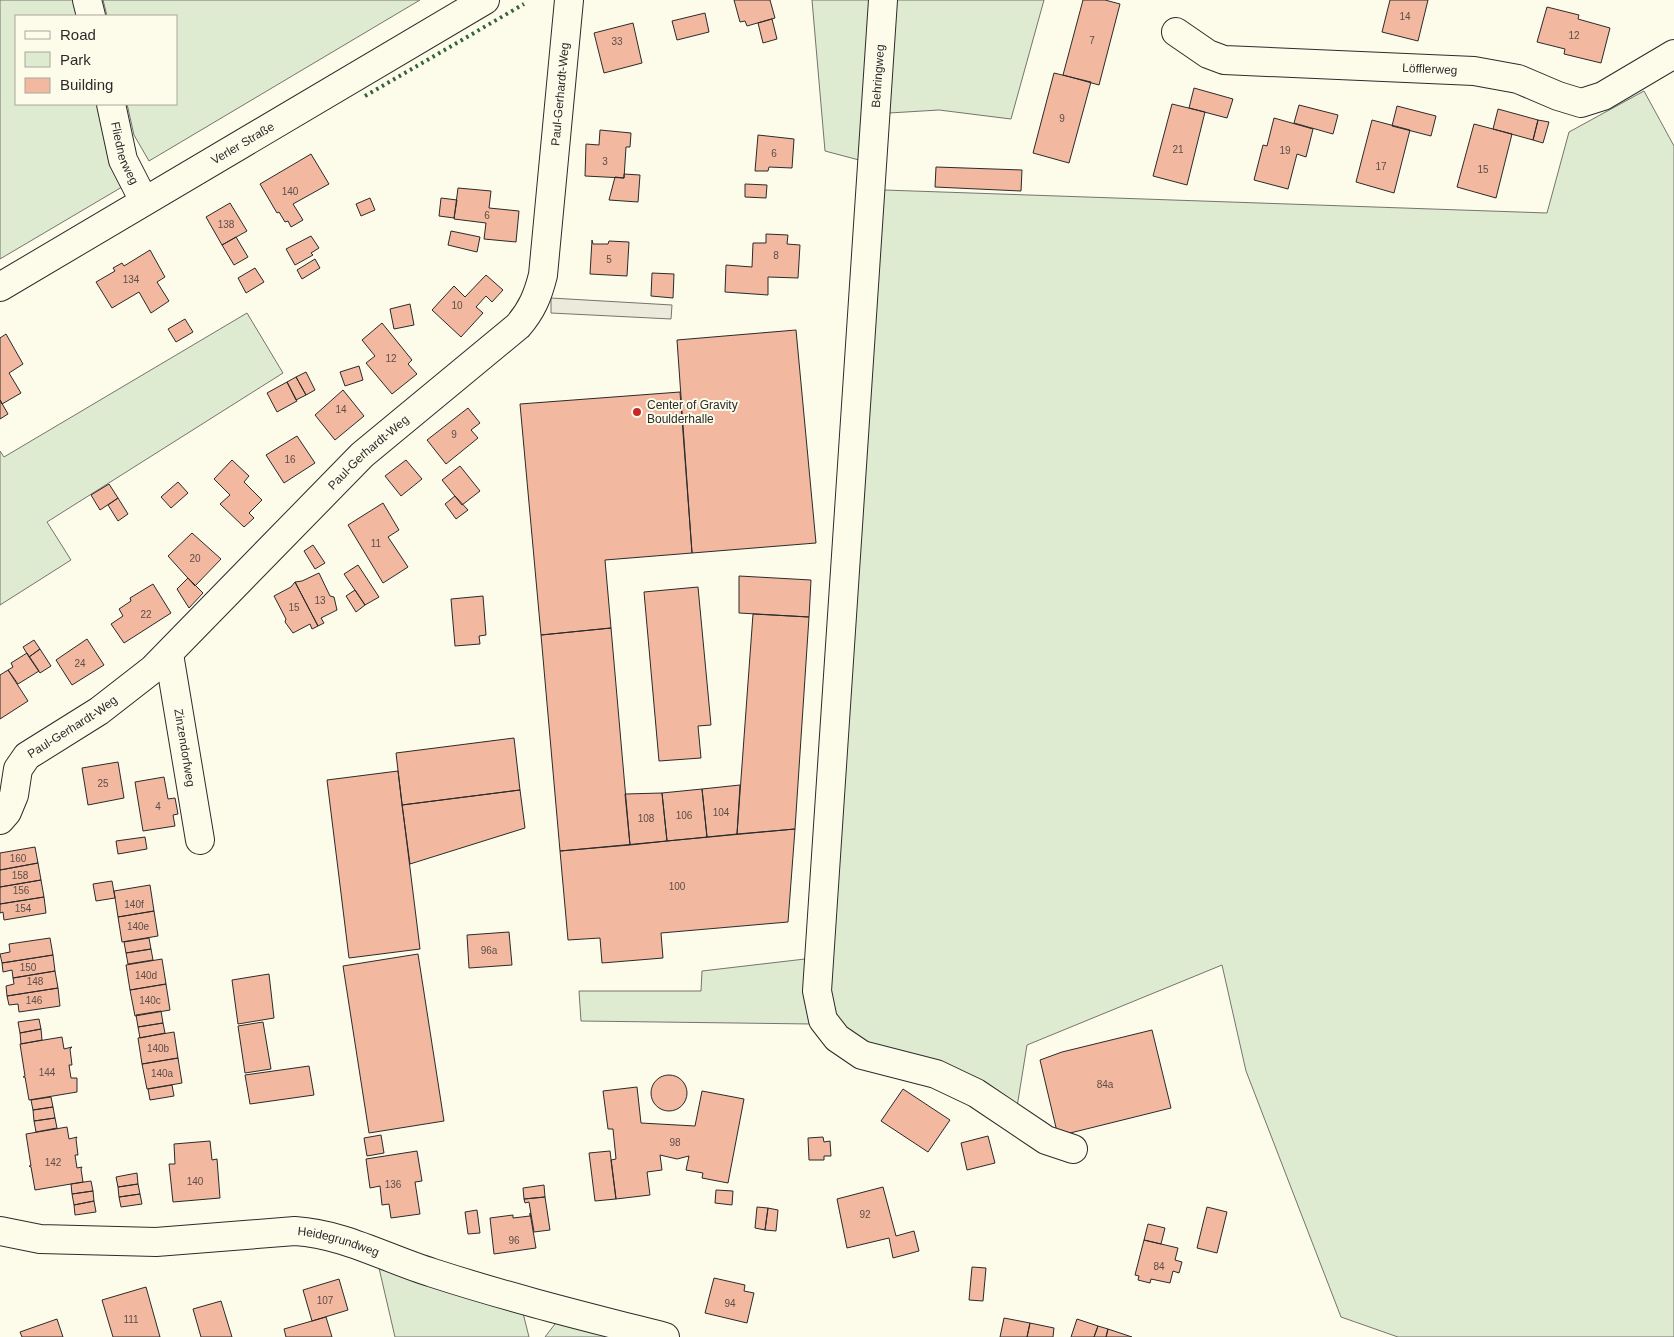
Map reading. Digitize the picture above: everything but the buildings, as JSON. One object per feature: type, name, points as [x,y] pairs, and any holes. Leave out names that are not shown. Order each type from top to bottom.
[{"type":"street","points":[[87,0],[91,15]]},
{"type":"street","name":"Verler Straße","points":[[0,286],[485,0]]},
{"type":"street","name":"Paul-Gerhardt-Weg","points":[[0,820],[7,812],[14,795],[18,769],[26,756],[99,711],[137,682],[169,654],[362,455],[512,331],[529,313],[538,297],[543,275],[569,0]]},
{"type":"street","name":"Behringweg","points":[[883,0],[817,991],[823,1020],[837,1038],[862,1055],[936,1074],[976,1093],[1046,1140],[1072,1149]]},
{"type":"street","name":"Löfflerweg","points":[[1176,32],[1208,54],[1224,60],[1474,71],[1518,80],[1581,103],[1603,96],[1674,54]]},
{"type":"street","name":"Fliednerweg","points":[[111,105],[123,160],[144,201]]},
{"type":"street","name":"Zinzendorfweg","points":[[169,654],[200,840]]},
{"type":"street","name":"Heidegrundweg","points":[[0,1231],[40,1238],[156,1242],[295,1230],[317,1232],[343,1239],[404,1264],[526,1303],[665,1337]]},
{"type":"green space","points":[[0,0],[78,0],[82,15],[15,15],[15,105],[102,105],[122,187],[0,259]]},
{"type":"green space","points":[[103,0],[420,0],[149,161],[134,135],[127,105],[178,105],[178,15],[107,15]]},
{"type":"green space","points":[[812,0],[873,0],[859,160],[825,151]]},
{"type":"green space","points":[[896,0],[1044,0],[1011,119],[939,110],[889,113]]},
{"type":"green space","points":[[1644,91],[1674,146],[1674,1337],[1398,1337],[1341,1317],[1246,1071],[1222,965],[1027,1045],[1017,1107],[842,1034],[826,993],[884,190],[1547,213],[1569,132]]},
{"type":"green space","points":[[247,313],[283,373],[47,522],[71,560],[0,605],[0,451],[4,457]]},
{"type":"green space","points":[[805,959],[812,1024],[581,1021],[579,991],[701,991],[702,971]]},
{"type":"green space","points":[[379,1268],[522,1309],[529,1337],[395,1337]]},
{"type":"green space","points":[[558,1320],[636,1337],[545,1337]]},
{"type":"shaded area","points":[[551,298],[672,305],[671,319],[551,313]]},
{"type":"hedge","points":[[365,96],[524,4]]},
{"type":"place","name":"Center of Gravity Boulderhalle","points":[[637,412]]}]
